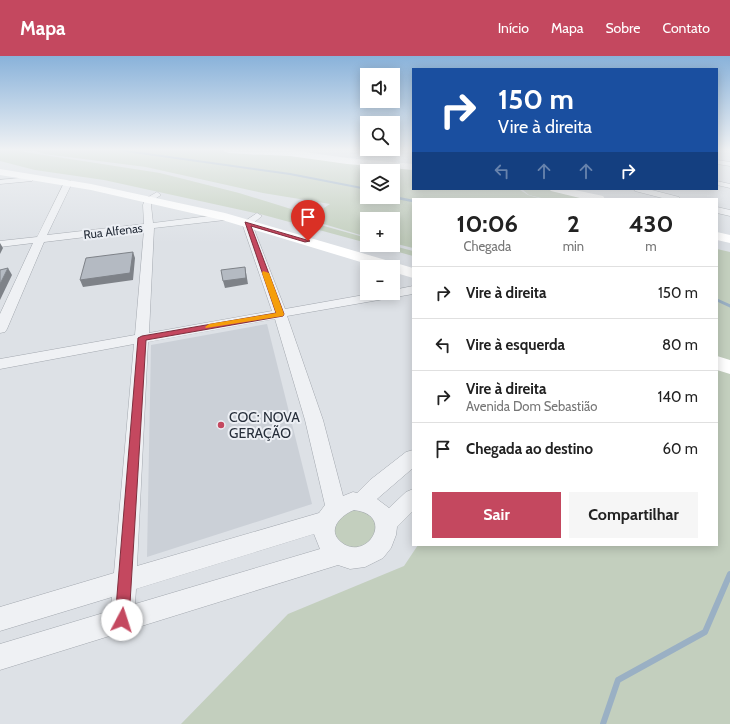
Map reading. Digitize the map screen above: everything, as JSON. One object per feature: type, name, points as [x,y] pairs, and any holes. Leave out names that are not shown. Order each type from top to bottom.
[{"type":"street","points":[[54,181],[156,197],[225,217],[252,220],[412,273]]},
{"type":"street","points":[[90,181],[398,256]]},
{"type":"street","points":[[0,329],[40,240],[68,183]]},
{"type":"street","points":[[718,183],[730,186]]},
{"type":"street","points":[[559,190],[595,198]]},
{"type":"street","points":[[576,190],[607,198]]},
{"type":"street","points":[[642,190],[672,198]]},
{"type":"street","points":[[122,620],[149,226],[156,197]]},
{"type":"street","points":[[718,210],[730,213]]},
{"type":"street","name":"Rua Alfenas","points":[[0,244],[225,217]]},
{"type":"street","points":[[0,619],[125,582],[331,514],[344,503],[362,501],[377,509],[383,516],[386,524],[386,532],[378,549],[359,558],[349,557],[339,554],[331,548],[325,540],[324,531],[331,514],[314,420],[252,220]]},
{"type":"street","points":[[720,233],[730,239]]},
{"type":"street","points":[[0,364],[412,290]]},
{"type":"street","points":[[718,350],[730,354]]},
{"type":"street","points":[[718,363],[730,367]]},
{"type":"street","points":[[362,501],[377,486],[412,458]]},
{"type":"street","points":[[386,524],[412,499]]},
{"type":"street","points":[[0,657],[339,554]]},
{"type":"shaded area","name":"COC: NOVA GERAÇÃO","points":[[267,324],[312,504],[147,557],[151,345]]},
{"type":"green space","points":[[109,181],[192,181],[239,193],[304,213],[307,216],[305,219],[306,221],[360,236],[360,241],[260,214]]},
{"type":"green space","points":[[210,181],[360,181],[360,204],[400,204],[400,181],[412,181],[412,190],[520,190],[528,195],[538,198],[412,198],[412,248],[400,245],[400,212],[360,212],[360,235],[307,219],[330,204],[263,193]]},
{"type":"green space","points":[[523,190],[554,190],[589,198],[541,198],[529,195]]},
{"type":"green space","points":[[400,248],[412,251],[412,256],[398,252],[400,252]]},
{"type":"green space","points":[[718,249],[730,252],[730,724],[181,724],[288,614],[404,566],[417,546],[718,546]]},
{"type":"green space","points":[[359,507],[377,518],[377,538],[358,550],[337,544],[331,524],[334,518]]},
{"type":"building","points":[[133,252],[130,273],[80,280],[86,258]]},
{"type":"building","points":[[245,267],[246,278],[223,281],[221,270]]},
{"type":"building","points":[[8,268],[0,284],[0,270]]},
{"type":"waterway","points":[[327,181],[360,188]]},
{"type":"waterway","points":[[400,198],[412,201]]},
{"type":"waterway","points":[[718,300],[730,306]]},
{"type":"waterway","points":[[603,724],[618,680],[705,632],[730,574]]},
{"type":"slow traffic","points":[[209,327],[280,314],[265,273]]},
{"type":"place","name":"COC: NOVA GERAÇÃO","points":[[221,425]]},
{"type":"route","points":[[122,620],[142,338],[280,314],[247,223],[308,241]]}]
